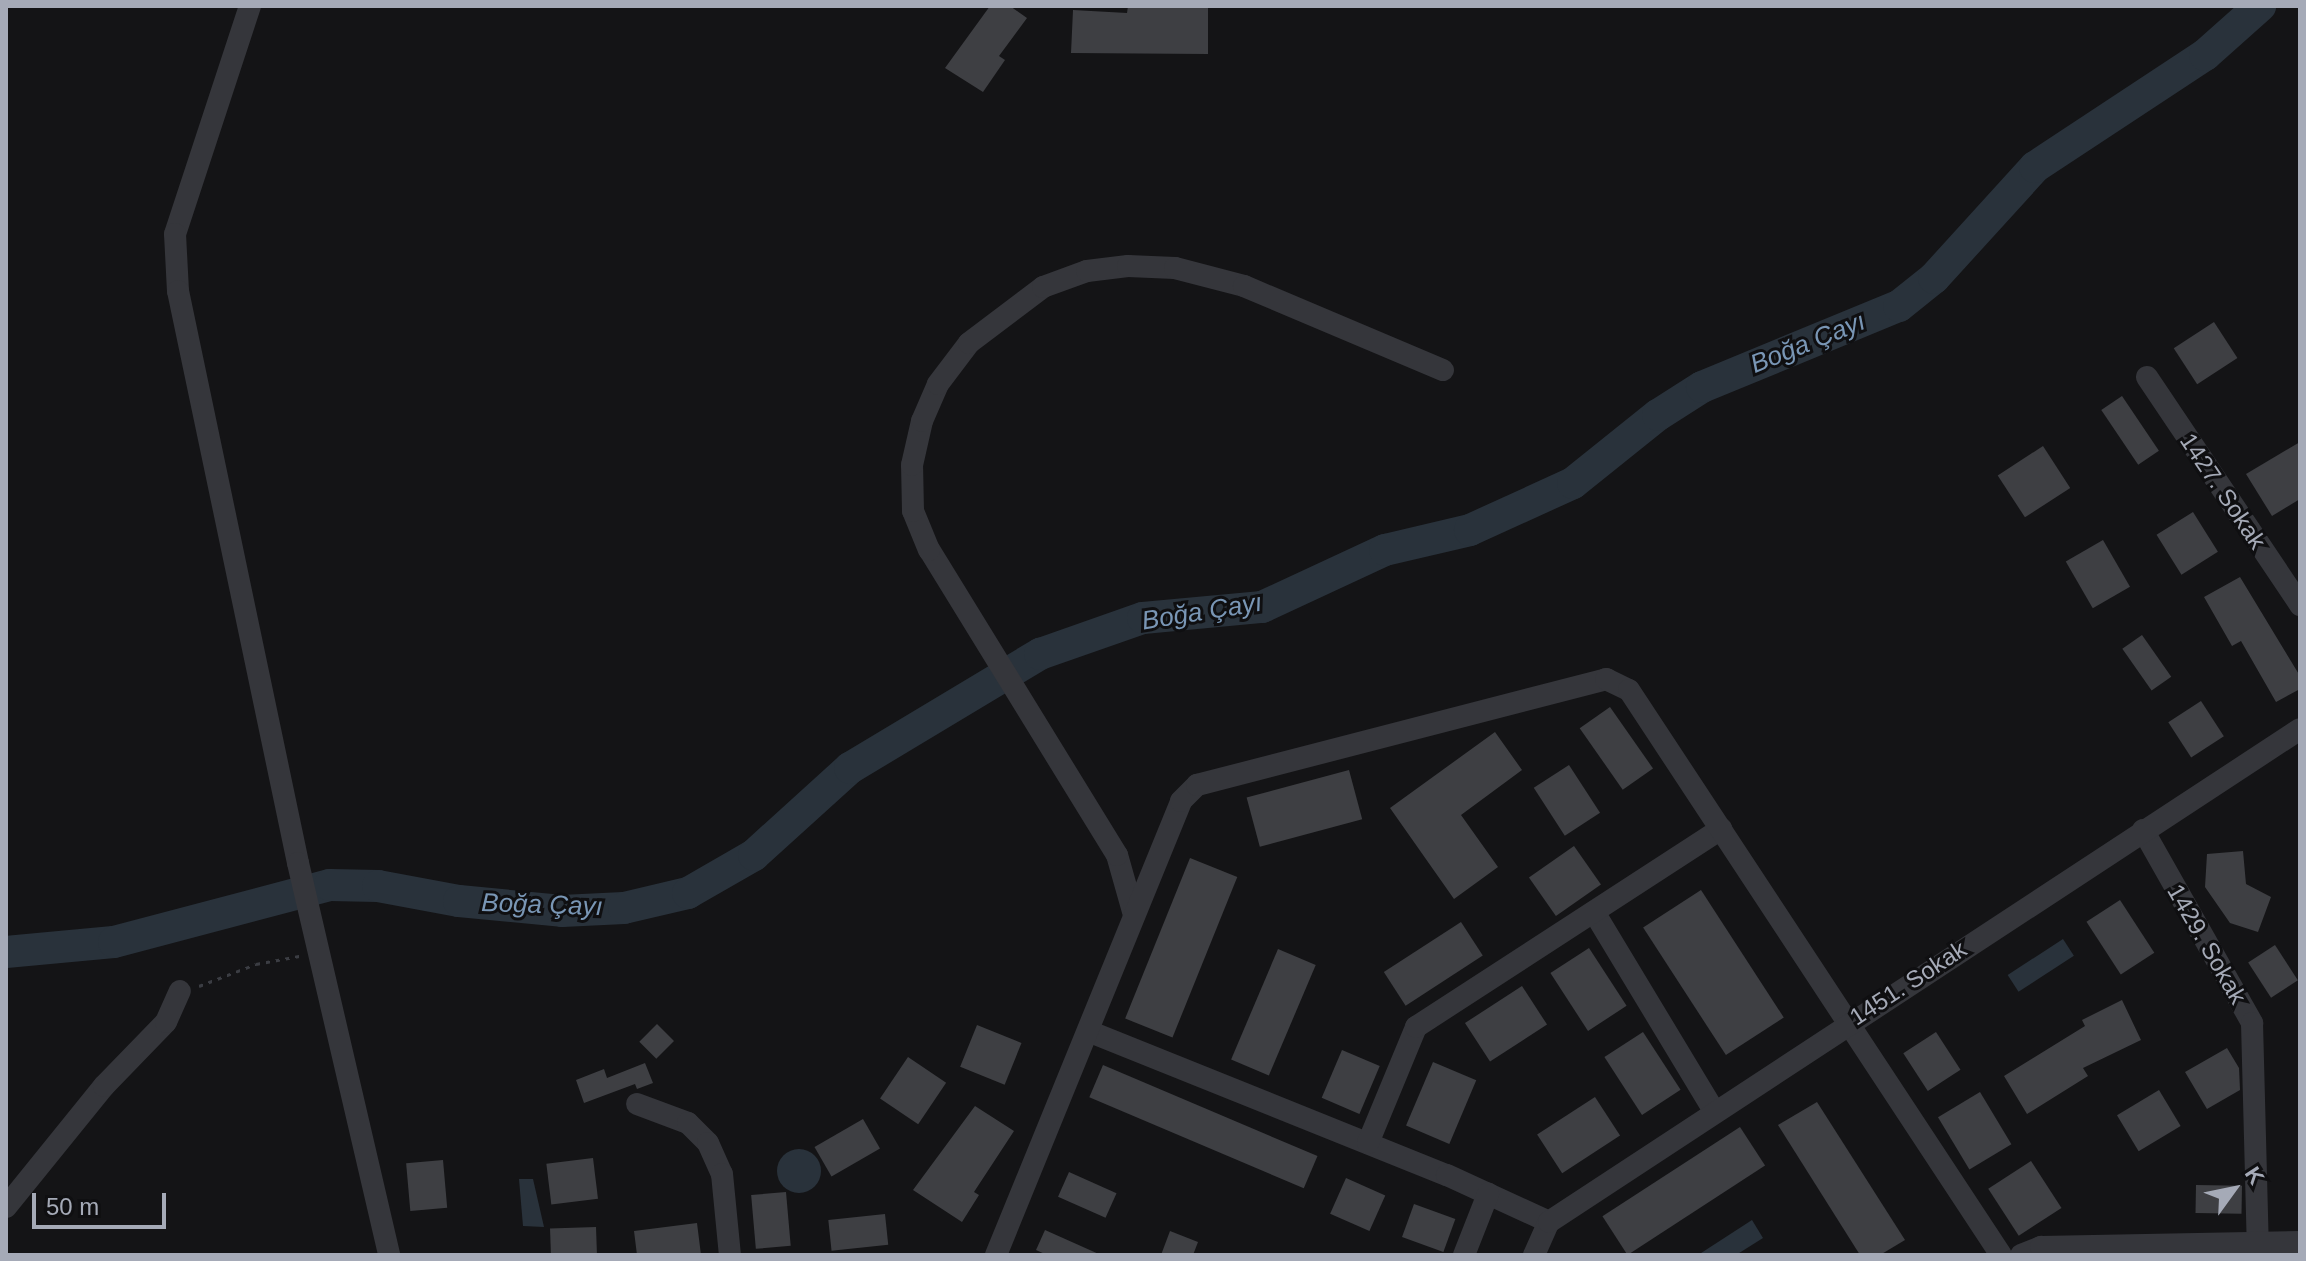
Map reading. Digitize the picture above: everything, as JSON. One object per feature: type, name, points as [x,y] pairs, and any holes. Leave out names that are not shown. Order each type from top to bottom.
[{"type":"street","points":[[250,6],[175,234],[178,291],[298,863],[389,1255]]},
{"type":"street","points":[[1135,916],[1117,855],[929,550],[913,511],[912,465],[922,421],[938,384],[969,343],[1043,287],[1087,271],[1175,268],[1244,286],[1443,370]]},
{"type":"street","name":"1427. Sokak","points":[[2147,377],[2300,605]]},
{"type":"street","points":[[996,1255],[1181,801],[1197,785],[1606,679],[1629,690],[2001,1255]]},
{"type":"street","name":"1451. Sokak","points":[[1549,1222],[1847,1022],[2300,729]]},
{"type":"street","points":[[1368,1143],[1416,1027],[1721,829]]},
{"type":"street","name":"1429. Sokak","points":[[2143,830],[2252,1023],[2258,1248]]},
{"type":"street","points":[[1594,912],[1714,1111]]},
{"type":"street","points":[[6,1207],[104,1086],[166,1022],[180,991]]},
{"type":"street","points":[[1088,1031],[1368,1143],[1549,1222],[1534,1255]]},
{"type":"street","points":[[637,1104],[688,1123],[714,1153],[722,1174],[730,1255]]},
{"type":"street","points":[[1464,1255],[1488,1194]]},
{"type":"street","points":[[2021,1255],[2041,1247],[2258,1248],[2300,1242]]},
{"type":"path","points":[[180,991],[256,964],[319,953]]},
{"type":"shaded area","points":[[2063,939],[2074,956],[2019,992],[2008,975]]},
{"type":"shaded area","points":[[799,1149],[815,1155],[821,1171],[815,1187],[799,1193],[783,1187],[777,1171],[783,1155]]},
{"type":"shaded area","points":[[519,1179],[533,1179],[544,1227],[523,1226]]},
{"type":"shaded area","points":[[1752,1220],[1763,1238],[1736,1255],[1698,1255]]},
{"type":"building","points":[[990,6],[1010,6],[1027,18],[999,56],[1005,60],[983,92],[945,68]]},
{"type":"building","points":[[1128,6],[1208,8],[1208,54],[1071,53],[1073,10],[1127,13]]},
{"type":"building","points":[[2214,322],[2237,358],[2197,384],[2174,348]]},
{"type":"building","points":[[2122,396],[2159,451],[2138,465],[2101,410]]},
{"type":"building","points":[[2300,442],[2300,499],[2272,516],[2246,474]]},
{"type":"building","points":[[2043,446],[2070,488],[2025,517],[1998,475]]},
{"type":"building","points":[[2193,512],[2218,552],[2181,575],[2157,535]]},
{"type":"building","points":[[2103,540],[2130,587],[2093,608],[2066,562]]},
{"type":"building","points":[[2240,577],[2300,676],[2300,689],[2276,702],[2241,641],[2232,646],[2204,597]]},
{"type":"building","points":[[2142,635],[2171,677],[2152,691],[2122,649]]},
{"type":"building","points":[[2201,701],[2224,736],[2191,757],[2168,722]]},
{"type":"building","points":[[1610,707],[1653,768],[1623,790],[1580,728]]},
{"type":"building","points":[[1495,732],[1522,770],[1461,815],[1498,867],[1454,899],[1390,808]]},
{"type":"building","points":[[1569,765],[1600,813],[1565,836],[1534,788]]},
{"type":"building","points":[[1349,770],[1362,819],[1260,847],[1247,797]]},
{"type":"building","points":[[1574,846],[1601,885],[1556,916],[1529,878]]},
{"type":"building","points":[[2243,851],[2246,884],[2271,897],[2258,932],[2230,923],[2205,887],[2207,854]]},
{"type":"building","points":[[1190,858],[1237,877],[1172,1038],[1125,1018]]},
{"type":"building","points":[[1701,890],[1784,1017],[1726,1055],[1643,928]]},
{"type":"building","points":[[2120,900],[2154,953],[2121,975],[2086,922]]},
{"type":"building","points":[[1461,922],[1483,956],[1406,1006],[1384,972]]},
{"type":"building","points":[[2275,945],[2298,980],[2271,998],[2248,962]]},
{"type":"building","points":[[1589,948],[1627,1006],[1588,1031],[1550,973]]},
{"type":"building","points":[[1278,949],[1316,965],[1269,1075],[1231,1059]]},
{"type":"building","points":[[1522,986],[1547,1025],[1490,1062],[1465,1023]]},
{"type":"building","points":[[2122,1000],[2141,1040],[2083,1068],[2088,1076],[2027,1114],[2004,1076],[2085,1026],[2082,1020]]},
{"type":"building","points":[[657,1024],[674,1041],[656,1059],[639,1042]]},
{"type":"building","points":[[977,1025],[1022,1043],[1005,1085],[960,1067]]},
{"type":"building","points":[[1643,1032],[1681,1090],[1642,1115],[1604,1057]]},
{"type":"building","points":[[1936,1032],[1961,1070],[1928,1091],[1903,1053]]},
{"type":"building","points":[[2227,1048],[2239,1068],[2240,1090],[2207,1109],[2185,1072]]},
{"type":"building","points":[[1342,1050],[1380,1066],[1359,1114],[1322,1098]]},
{"type":"building","points":[[908,1057],[946,1083],[918,1124],[880,1098]]},
{"type":"building","points":[[1433,1062],[1476,1080],[1449,1144],[1406,1126]]},
{"type":"building","points":[[645,1063],[653,1083],[637,1089],[635,1084],[584,1103],[576,1080],[604,1069],[607,1078]]},
{"type":"building","points":[[1103,1065],[1317,1156],[1304,1188],[1089,1097]]},
{"type":"building","points":[[2159,1090],[2181,1126],[2139,1151],[2117,1115]]},
{"type":"building","points":[[1980,1092],[2011,1144],[1969,1170],[1938,1117]]},
{"type":"building","points":[[1595,1097],[1620,1136],[1562,1173],[1537,1135]]},
{"type":"building","points":[[1817,1102],[1905,1240],[1880,1255],[1860,1255],[1778,1125]]},
{"type":"building","points":[[975,1106],[1014,1131],[974,1192],[979,1195],[962,1222],[913,1190]]},
{"type":"building","points":[[863,1119],[880,1148],[832,1176],[815,1147]]},
{"type":"building","points":[[1740,1127],[1765,1166],[1628,1255],[1602,1216]]},
{"type":"building","points":[[593,1158],[598,1199],[551,1204],[546,1164]]},
{"type":"building","points":[[443,1160],[447,1208],[410,1211],[406,1163]]},
{"type":"building","points":[[2031,1161],[2061,1208],[2019,1236],[1988,1189]]},
{"type":"building","points":[[1069,1172],[1117,1193],[1106,1218],[1058,1197]]},
{"type":"building","points":[[1346,1178],[1385,1195],[1369,1231],[1330,1214]]},
{"type":"building","points":[[2196,1185],[2242,1186],[2242,1214],[2196,1213]]},
{"type":"building","points":[[786,1192],[791,1246],[756,1249],[751,1195]]},
{"type":"building","points":[[1414,1204],[1455,1219],[1443,1252],[1402,1237]]},
{"type":"building","points":[[885,1214],[888,1245],[832,1251],[828,1220]]},
{"type":"building","points":[[697,1223],[701,1255],[637,1255],[634,1231]]},
{"type":"building","points":[[596,1227],[597,1255],[551,1255],[550,1229]]},
{"type":"building","points":[[1045,1230],[1101,1255],[1047,1255],[1036,1250]]},
{"type":"building","points":[[1170,1231],[1198,1242],[1193,1255],[1161,1255]]},
{"type":"waterway","name":"Boğa Çayı","points":[[6,952],[114,942],[330,885],[378,886],[459,901],[562,911],[624,908],[688,893],[754,855],[850,768],[1040,654],[1143,618],[1262,607],[1385,550],[1470,530],[1573,483],[1658,415],[1702,387],[1899,306],[1934,278],[2035,167],[2205,55],[2260,6]]}]
